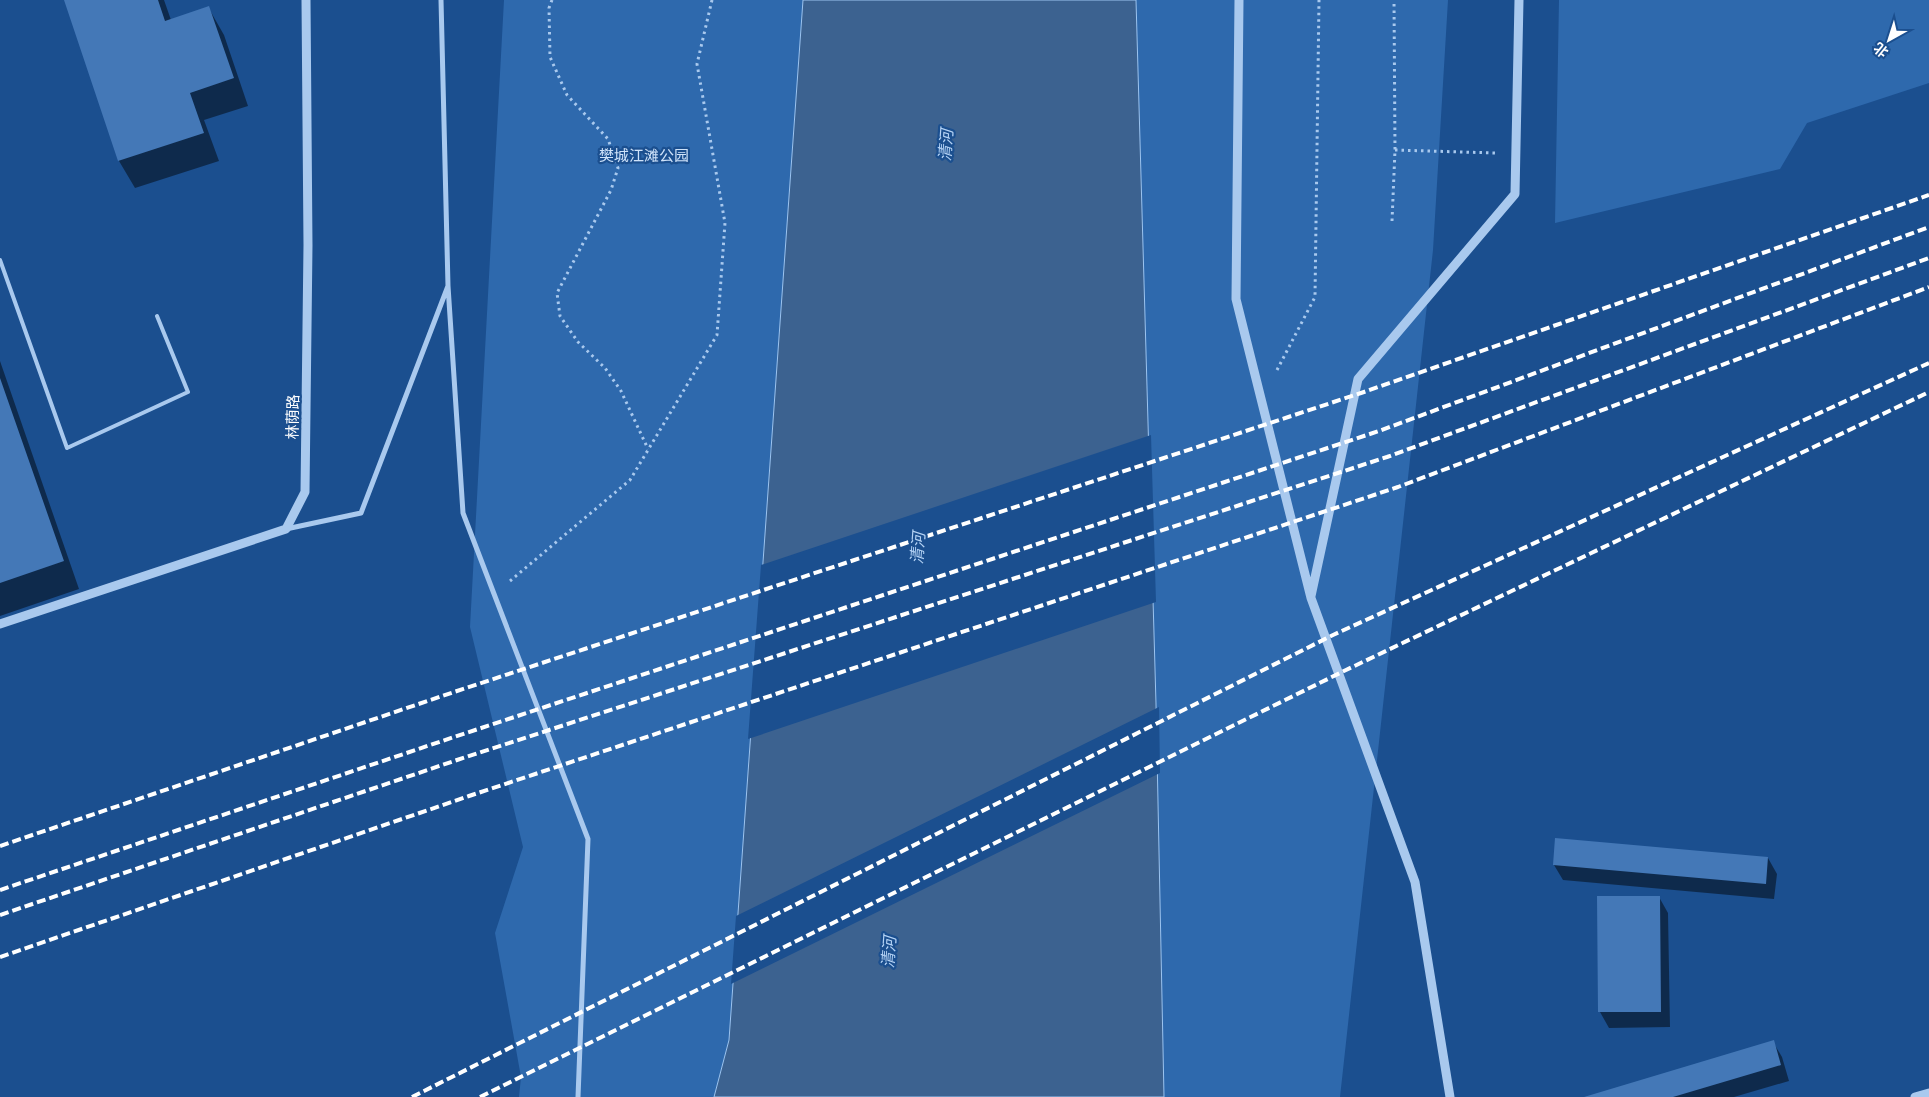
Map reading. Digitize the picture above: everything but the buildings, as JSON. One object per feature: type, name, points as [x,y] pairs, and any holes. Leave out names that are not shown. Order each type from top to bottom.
[{"type":"street","name":"林荫路","points":[[286,529],[305,492],[308,245],[306,0]]},
{"type":"street","points":[[441,0],[448,286],[463,513],[588,838],[578,1097]]},
{"type":"street","points":[[1239,0],[1236,299],[1311,598],[1415,882],[1450,1097]]},
{"type":"street","points":[[1311,598],[1358,379],[1515,194],[1519,0]]},
{"type":"street","points":[[0,624],[286,529],[361,513],[448,286]]},
{"type":"street","points":[[1915,1097],[1929,1093]]},
{"type":"lane","points":[[0,260],[67,448],[188,392],[157,316]]},
{"type":"path","points":[[552,0],[549,8],[550,57],[567,94],[608,139],[618,168],[611,190],[557,293],[560,316],[578,342],[605,368],[622,391],[648,449]]},
{"type":"path","points":[[494,595],[630,480],[717,335],[725,223],[698,64],[712,0]]},
{"type":"path","points":[[1261,400],[1316,296],[1319,0]]},
{"type":"path","points":[[1392,221],[1395,150],[1394,0]]},
{"type":"path","points":[[1395,150],[1516,154]]},
{"type":"green space","name":"樊城江滩公园","points":[[504,0],[803,0],[729,1040],[714,1097],[519,1097],[521,1077],[495,933],[523,847],[470,627]]},
{"type":"green space","points":[[1136,0],[1448,0],[1433,250],[1340,1097],[1164,1097],[1156,704]]},
{"type":"green space","points":[[1559,0],[1929,0],[1929,83],[1807,123],[1780,169],[1555,223]]},
{"type":"water","name":"清河","points":[[803,0],[1136,0],[1156,704],[1164,1097],[714,1097],[729,1040]]},
{"type":"pier","points":[[1151,435],[1156,602],[748,739],[761,565]]},
{"type":"pier","points":[[1159,707],[1160,773],[731,984],[736,916]]},
{"type":"railway","points":[[0,846],[454,692],[1361,393],[1929,195]]},
{"type":"railway","points":[[0,890],[454,737],[1379,431],[1929,227]]},
{"type":"railway","points":[[0,915],[457,760],[1387,457],[1929,258]]},
{"type":"railway","points":[[0,957],[469,796],[1398,487],[1929,287]]},
{"type":"railway","points":[[412,1097],[1333,635],[1929,363]]},
{"type":"railway","points":[[480,1097],[1346,670],[1929,392]]}]
